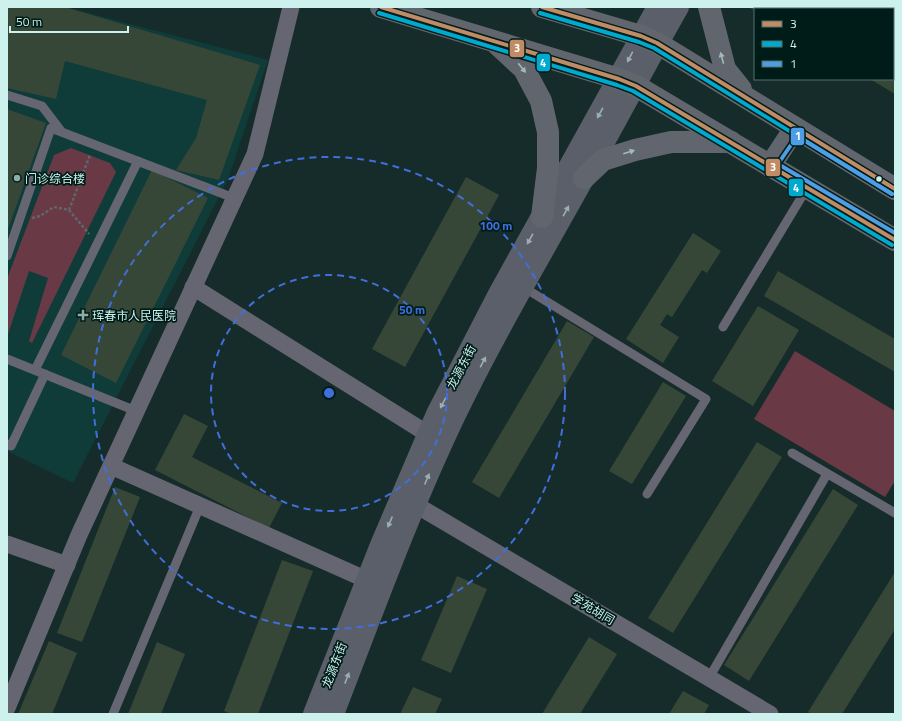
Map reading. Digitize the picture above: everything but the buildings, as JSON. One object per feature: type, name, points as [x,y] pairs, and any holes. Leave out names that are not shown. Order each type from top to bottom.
[{"type":"main road","points":[[381,7],[628,82],[895,240]]},
{"type":"main road","points":[[542,7],[649,39],[895,189]]},
{"type":"main road","points":[[649,39],[658,7]]},
{"type":"main road","points":[[649,39],[678,7]]},
{"type":"main road","points":[[709,7],[725,69],[751,101]]},
{"type":"main road","name":"龙源东街","points":[[333,714],[416,505],[435,439],[452,421],[523,287],[584,178],[649,39]]},
{"type":"main road","points":[[494,41],[524,68],[542,102],[548,132],[548,168],[542,217]]},
{"type":"main road","name":"龙源东街","points":[[314,714],[367,580],[435,439],[496,301],[542,217],[628,82]]},
{"type":"main road","points":[[770,166],[795,128]]},
{"type":"main road","points":[[584,178],[603,160],[635,150],[671,142],[731,142]]},
{"type":"street","points":[[7,708],[67,564],[136,410],[255,154],[291,7]]},
{"type":"street","points":[[194,287],[435,439]]},
{"type":"street","points":[[111,466],[367,580]]},
{"type":"street","name":"学苑胡同","points":[[416,505],[770,714]]},
{"type":"street","points":[[7,544],[67,564]]},
{"type":"lane","points":[[7,95],[42,106],[62,132]]},
{"type":"lane","points":[[7,256],[51,128],[234,198]]},
{"type":"lane","points":[[35,370],[138,162]]},
{"type":"lane","points":[[722,327],[807,188]]},
{"type":"lane","points":[[523,287],[706,399],[647,494]]},
{"type":"lane","points":[[7,358],[136,410]]},
{"type":"lane","points":[[7,444],[11,446],[45,374]]},
{"type":"lane","points":[[792,453],[895,513]]},
{"type":"lane","points":[[709,678],[827,474]]},
{"type":"lane","points":[[113,714],[200,506]]},
{"type":"path","points":[[69,210],[90,155],[92,144]]},
{"type":"path","points":[[20,217],[30,218],[40,216],[54,207],[69,210],[98,243]]},
{"type":"shaded area","name":"珲春市人民医院","points":[[7,7],[65,7],[268,60],[228,179],[73,483],[7,451]]},
{"type":"shaded area","points":[[71,148],[110,163],[116,172],[32,343],[29,341],[48,278],[29,271],[8,334],[7,279],[54,155]]},
{"type":"shaded area","points":[[795,351],[895,411],[895,481],[885,497],[754,419]]},
{"type":"transit line","name":"3","points":[[381,7],[619,79],[636,86],[895,240]]},
{"type":"transit line","name":"3","points":[[542,7],[641,36],[657,43],[895,189]]},
{"type":"transit line","name":"4","points":[[379,13],[633,91],[892,245]]},
{"type":"transit line","name":"4","points":[[540,13],[639,42],[654,48],[892,194]]},
{"type":"transit line","name":"1","points":[[892,194],[797,136],[778,164],[895,233]]},
{"type":"place","name":"门诊综合楼","points":[[17,178]]},
{"type":"place","name":"珲春市人民医院","points":[[83,315]]}]
